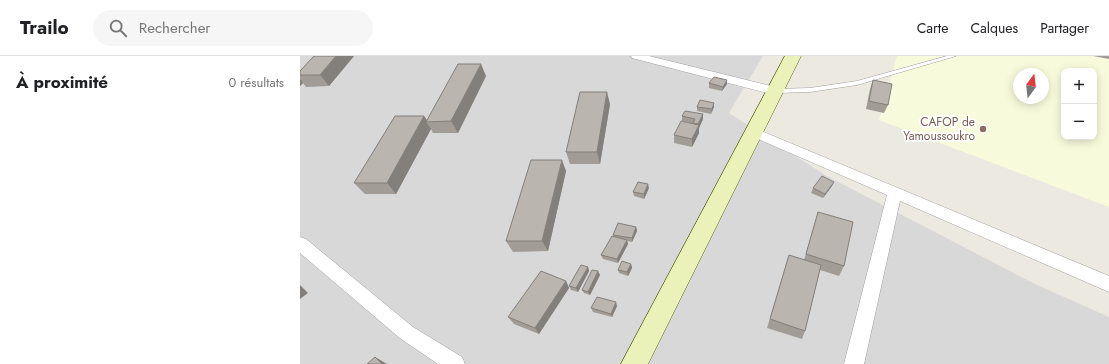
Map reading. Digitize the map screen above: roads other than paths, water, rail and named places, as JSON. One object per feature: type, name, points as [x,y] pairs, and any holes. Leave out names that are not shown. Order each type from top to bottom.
[{"type":"street","points":[[636,56],[775,91]]},
{"type":"street","points":[[634,364],[793,56]]},
{"type":"street","points":[[754,132],[1109,284]]},
{"type":"street","points":[[854,364],[895,193]]},
{"type":"street","points":[[300,244],[407,334],[455,364]]},
{"type":"lane","points":[[775,91],[810,90],[857,82],[953,56]]},
{"type":"place","name":"CAFOP de Yamoussoukro","points":[[983,129]]}]
